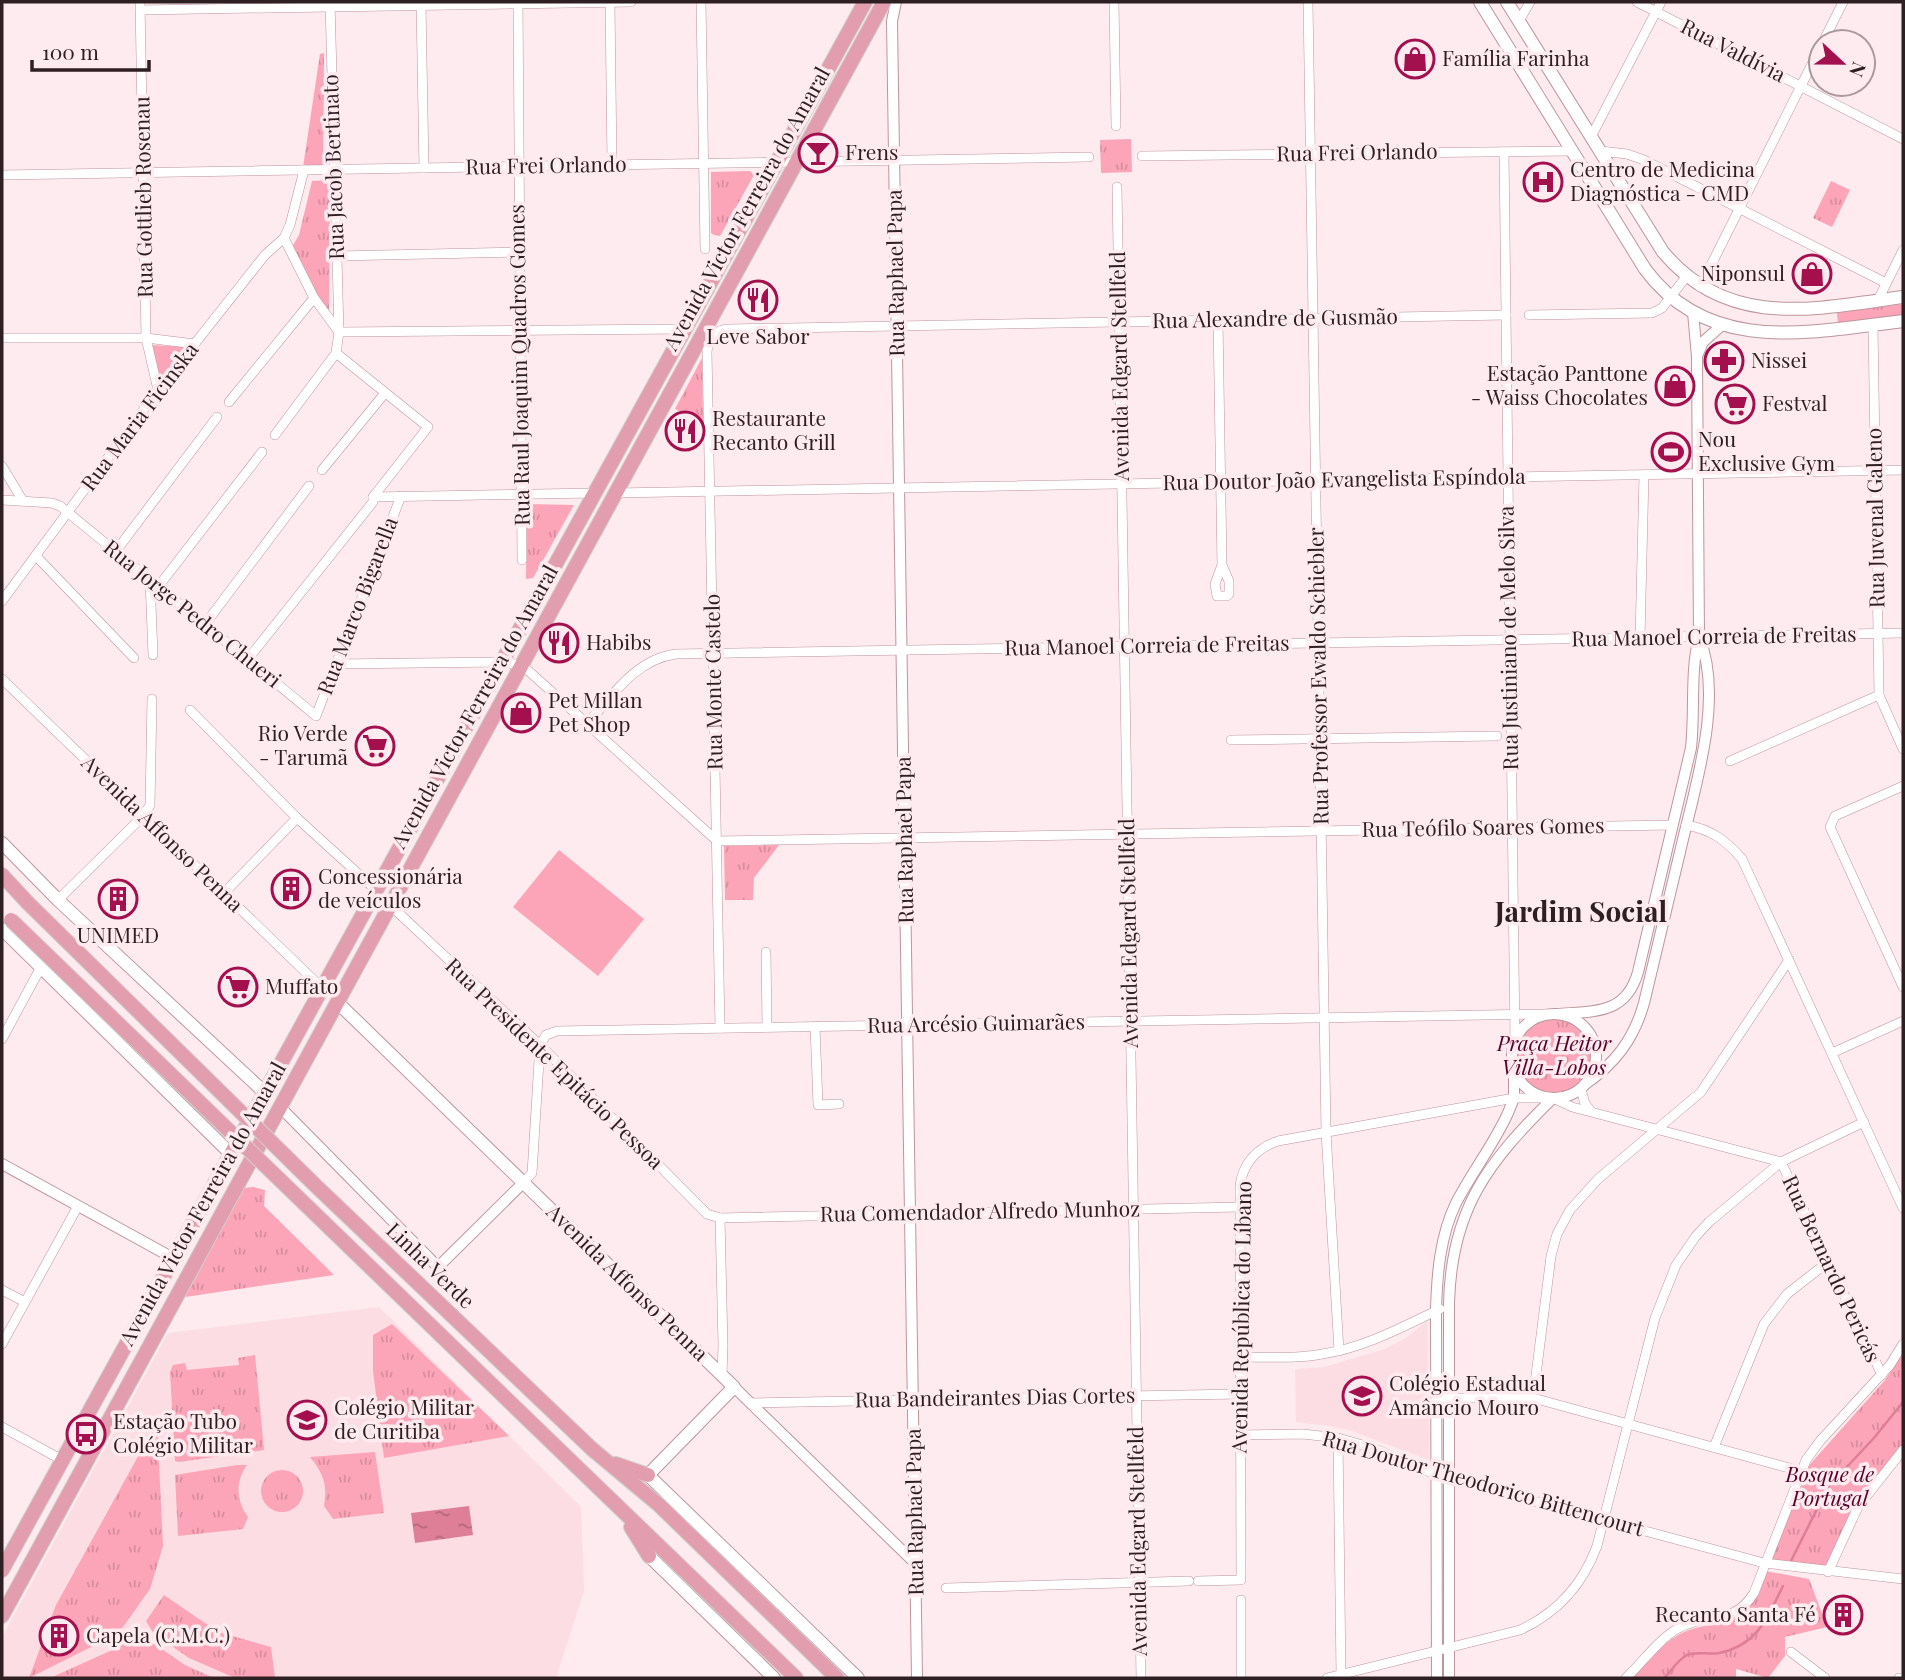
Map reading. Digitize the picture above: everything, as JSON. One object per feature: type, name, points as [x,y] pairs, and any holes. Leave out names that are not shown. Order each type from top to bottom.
[{"type":"highway","name":"Avenida Victor Ferreira do Amaral","points":[[2,1570],[865,2]]},
{"type":"highway","name":"Avenida Victor Ferreira do Amaral","points":[[2,1616],[6,1601],[280,1107],[884,2]]},
{"type":"highway","name":"Linha Verde","points":[[2,875],[27,903],[316,1186],[592,1449],[659,1505],[837,1678]]},
{"type":"highway","name":"Linha Verde","points":[[5,920],[796,1678]]},
{"type":"highway","points":[[606,1461],[648,1475]]},
{"type":"highway","points":[[620,1508],[649,1556]]},
{"type":"main road","points":[[1501,2],[1483,6],[1645,269],[1670,297],[1693,312],[1722,325],[1760,333],[1835,330],[1903,321]]},
{"type":"main road","points":[[1507,2],[1663,253],[1686,277],[1723,299],[1752,306],[1804,308],[1903,297]]},
{"type":"main road","points":[[1832,306],[1830,319],[1835,330]]},
{"type":"main road","points":[[1804,308],[1807,318],[1806,332]]},
{"type":"main road","points":[[2,843],[58,900],[264,1092]]},
{"type":"main road","name":"Linha Verde","points":[[5,920],[41,967],[231,1154]]},
{"type":"main road","name":"Avenida Affonso Penna","points":[[337,1002],[734,1387]]},
{"type":"main road","points":[[734,1387],[648,1475],[858,1678]]},
{"type":"main road","points":[[649,1556],[774,1678]]},
{"type":"street","points":[[610,2],[612,165]]},
{"type":"street","points":[[141,6],[631,2]]},
{"type":"street","points":[[701,2],[706,163],[705,249]]},
{"type":"street","name":"Rua Raphael Papa","points":[[896,2],[892,18],[917,1678]]},
{"type":"street","points":[[1114,2],[1116,126]]},
{"type":"street","name":"Rua Professor Ewaldo Schiebler","points":[[1308,2],[1326,1132],[1339,1351]]},
{"type":"street","points":[[1519,21],[1530,2]]},
{"type":"street","name":"Rua Valdívia","points":[[1637,2],[1903,139]]},
{"type":"street","points":[[1591,137],[1661,2]]},
{"type":"street","points":[[1830,28],[1843,2]]},
{"type":"street","name":"Rua Raul Joaquim Quadros Gomes","points":[[518,3],[522,560]]},
{"type":"street","name":"Rua Jacob Bertinato","points":[[330,4],[339,332],[336,354]]},
{"type":"street","points":[[421,5],[424,168]]},
{"type":"street","name":"Rua Gottlieb Rosenau","points":[[141,6],[146,338],[158,390]]},
{"type":"street","points":[[875,18],[878,14],[892,18]]},
{"type":"street","points":[[1700,287],[1807,74]]},
{"type":"street","name":"Rua Frei Orlando","points":[[1142,156],[1572,151]]},
{"type":"street","points":[[1600,151],[1635,156],[1886,283]]},
{"type":"street","name":"Rua Justiniano de Melo Silva","points":[[1504,152],[1515,1041]]},
{"type":"street","name":"Rua Frei Orlando","points":[[2,175],[1089,157]]},
{"type":"street","points":[[304,170],[284,238],[314,298],[339,332],[685,328]]},
{"type":"street","name":"Avenida Edgard Stellfeld","points":[[1117,187],[1141,1678]]},
{"type":"street","name":"Rua Maria Ficinska","points":[[2,601],[158,390],[265,255],[284,238]]},
{"type":"street","points":[[1878,300],[1903,250]]},
{"type":"street","points":[[337,256],[519,252]]},
{"type":"street","points":[[1529,315],[1652,313],[1662,308],[1686,277]]},
{"type":"street","points":[[229,402],[314,298]]},
{"type":"street","points":[[1437,1678],[1436,1310],[1441,1252],[1451,1214],[1503,1124],[1514,1098],[1512,1055],[1515,1041],[1522,1029],[1533,1020],[1552,1014],[1611,1008],[1624,1000],[1629,993],[1638,972],[1691,748],[1694,654],[1699,637],[1697,357],[1693,312]]},
{"type":"street","name":"Rua Alexandre de Gusmão","points":[[711,337],[729,329],[1506,315]]},
{"type":"street","points":[[1218,320],[1222,565]]},
{"type":"street","name":"Rua Juvenal Galeno","points":[[1873,324],[1879,695],[1903,749]]},
{"type":"street","points":[[1697,357],[1703,342],[1722,325]]},
{"type":"street","name":"Rua Monte Castelo","points":[[711,337],[708,352],[720,1028]]},
{"type":"street","points":[[2,338],[146,338],[195,344]]},
{"type":"street","points":[[248,659],[367,510],[373,497],[428,427],[336,354],[275,435]]},
{"type":"street","points":[[322,470],[385,393]]},
{"type":"street","points":[[116,551],[217,417]]},
{"type":"street","points":[[153,655],[154,584],[262,452]]},
{"type":"street","points":[[2,466],[23,501]]},
{"type":"street","name":"Rua Doutor João Evangelista Espíndola","points":[[616,493],[1903,470]]},
{"type":"street","points":[[1640,638],[1644,475]]},
{"type":"street","points":[[206,623],[309,486]]},
{"type":"street","points":[[373,497],[594,493]]},
{"type":"street","name":"Rua Marco Bigarella","points":[[316,716],[401,496]]},
{"type":"street","points":[[2,500],[52,503],[67,512]]},
{"type":"street","name":"Rua Jorge Pedro Chueri","points":[[67,512],[206,623],[316,716]]},
{"type":"street","points":[[36,556],[134,658]]},
{"type":"street","name":"Rua Manoel Correia de Freitas","points":[[587,724],[633,673],[656,658],[676,654],[1903,633]]},
{"type":"street","points":[[1514,1069],[1529,1090],[1541,1096],[1568,1096],[1600,1074],[1618,1056],[1632,1035],[1641,1014],[1701,762],[1707,717],[1706,655],[1699,637]]},
{"type":"street","points":[[335,664],[522,665],[717,841]]},
{"type":"street","name":"Avenida Affonso Penna","points":[[2,679],[322,988]]},
{"type":"street","points":[[1730,761],[1879,695]]},
{"type":"street","points":[[58,900],[143,816],[150,805],[152,699]]},
{"type":"street","points":[[190,710],[297,818],[376,890]]},
{"type":"street","points":[[1231,740],[1497,736]]},
{"type":"street","points":[[1903,786],[1835,816],[1830,823],[1831,832],[1903,987]]},
{"type":"street","points":[[223,894],[297,818]]},
{"type":"street","points":[[1672,825],[1686,825],[1713,832],[1742,859],[1903,1208]]},
{"type":"street","name":"Rua Teófilo Soares Gomes","points":[[717,841],[1672,825]]},
{"type":"street","name":"Rua Presidente Epitácio Pessoa","points":[[390,905],[540,1045],[706,1214],[720,1218]]},
{"type":"street","points":[[766,952],[767,1027]]},
{"type":"street","points":[[1535,1383],[1548,1268],[1563,1222],[1587,1190],[1701,1092],[1789,960]]},
{"type":"street","points":[[2,1039],[41,967]]},
{"type":"street","points":[[1552,1014],[1570,1017],[1582,1024],[1591,1035],[1596,1061],[1592,1074],[1582,1087],[1583,1098],[1590,1110]]},
{"type":"street","name":"Rua Arcésio Guimarães","points":[[540,1045],[546,1035],[557,1031],[1552,1014]]},
{"type":"street","points":[[1832,1054],[1903,1021]]},
{"type":"street","points":[[815,1026],[818,1105],[839,1104]]},
{"type":"street","points":[[523,1183],[532,1173],[540,1045]]},
{"type":"street","name":"Avenida República do Líbano","points":[[1139,1583],[1241,1580],[1241,1178],[1253,1156],[1269,1144],[1514,1098],[1553,1098],[1572,1107],[1781,1162]]},
{"type":"street","points":[[1449,1678],[1452,1256],[1472,1200],[1504,1149],[1553,1098]]},
{"type":"street","name":"Linha Verde","points":[[280,1107],[438,1267],[523,1183]]},
{"type":"street","points":[[1327,1678],[1520,1630],[1552,1611],[1573,1591],[1588,1566],[1604,1520],[1657,1310],[1676,1265],[1709,1222],[1781,1162],[1864,1122]]},
{"type":"street","name":"Rua Bernardo Pericás","points":[[1781,1162],[1882,1375]]},
{"type":"street","points":[[2,1164],[173,1258]]},
{"type":"street","points":[[2,1344],[78,1206]]},
{"type":"street","name":"Rua Comendador Alfredo Munhoz","points":[[720,1218],[1240,1207]]},
{"type":"street","points":[[720,1218],[722,1376]]},
{"type":"street","points":[[1714,1447],[1764,1324],[1787,1294],[1828,1262]]},
{"type":"street","points":[[2,1290],[25,1302]]},
{"type":"street","points":[[1240,1357],[1303,1356],[1339,1351],[1372,1340],[1450,1304]]},
{"type":"street","points":[[1626,1678],[1659,1643],[1676,1630],[1693,1622],[1723,1618],[1738,1611],[1754,1593],[1800,1471],[1821,1441],[1882,1375],[1903,1344]]},
{"type":"street","name":"Avenida Affonso Penna","points":[[734,1387],[916,1564]]},
{"type":"street","name":"Rua Bandeirantes Dias Cortes","points":[[750,1403],[1240,1394]]},
{"type":"street","points":[[1437,1398],[1526,1397],[1800,1471]]},
{"type":"street","points":[[2,1427],[62,1460]]},
{"type":"street","name":"Rua Doutor Theodorico Bittencourt","points":[[1240,1434],[1303,1434],[1338,1438],[1373,1448],[1437,1475],[1764,1563],[1828,1573],[1903,1579]]},
{"type":"street","points":[[1338,1438],[1341,1675]]},
{"type":"street","points":[[1828,1573],[1858,1507],[1903,1450]]},
{"type":"street","points":[[946,1588],[1139,1583]]},
{"type":"street","points":[[1241,1600],[1241,1678]]},
{"type":"street","points":[[1791,1652],[1825,1678]]},
{"type":"shaded area","name":"Colégio Militar de Curitiba","points":[[379,1307],[581,1507],[584,1591],[556,1678],[2,1678],[2,1637],[168,1333]]},
{"type":"shaded area","name":"Colégio Estadual Amâncio Mouro","points":[[1427,1321],[1429,1460],[1349,1430],[1296,1422],[1295,1369],[1324,1367],[1385,1349],[1406,1338]]},
{"type":"green space","points":[[324,53],[323,167],[303,167],[320,54]]},
{"type":"green space","points":[[1131,139],[1132,172],[1101,173],[1100,140]]},
{"type":"green space","points":[[750,171],[754,175],[720,236],[714,235],[711,233],[711,172]]},
{"type":"green space","points":[[330,180],[329,310],[325,312],[292,247],[299,235],[312,181]]},
{"type":"green space","points":[[1831,181],[1850,190],[1832,227],[1813,218]]},
{"type":"green space","points":[[1903,304],[1903,315],[1838,324],[1837,313]]},
{"type":"green space","points":[[151,345],[186,347],[161,380]]},
{"type":"green space","points":[[702,358],[703,422],[675,409]]},
{"type":"green space","points":[[527,504],[574,505],[533,578],[526,579]]},
{"type":"green space","points":[[779,845],[754,878],[753,900],[725,900],[724,846]]},
{"type":"green space","points":[[559,850],[644,919],[598,976],[513,907]]},
{"type":"green space","name":"Praça Heitor Villa-Lobos","points":[[1554,1018],[1568,1021],[1581,1029],[1589,1042],[1592,1056],[1589,1070],[1581,1083],[1568,1091],[1554,1094],[1540,1091],[1527,1083],[1519,1070],[1516,1056],[1519,1042],[1527,1029],[1540,1021]]},
{"type":"green space","points":[[243,1188],[265,1190],[264,1206],[334,1275],[185,1297]]},
{"type":"green space","points":[[392,1324],[509,1436],[384,1458],[373,1371],[373,1335]]},
{"type":"green space","name":"Bosque de Portugal","points":[[1903,1353],[1903,1445],[1857,1500],[1825,1569],[1769,1559],[1804,1471],[1885,1380]]},
{"type":"green space","points":[[255,1355],[264,1450],[175,1461],[170,1372],[173,1365],[185,1363],[187,1370],[239,1365],[238,1358]]},
{"type":"green space","points":[[157,1422],[163,1546],[150,1589],[123,1627],[97,1644],[29,1678],[56,1605]]},
{"type":"green space","points":[[375,1452],[384,1513],[333,1519],[324,1506],[323,1480],[310,1457]]},
{"type":"green space","points":[[247,1465],[240,1478],[238,1491],[248,1517],[243,1529],[178,1536],[175,1475]]},
{"type":"green space","points":[[282,1470],[297,1476],[303,1491],[297,1506],[282,1512],[267,1506],[261,1491],[267,1476]]},
{"type":"green space","points":[[1765,1571],[1809,1579],[1827,1627],[1785,1637],[1785,1656],[1768,1678],[1736,1669],[1736,1678],[1632,1678],[1673,1638],[1693,1629],[1726,1621],[1741,1612]]},
{"type":"green space","points":[[164,1595],[218,1632],[271,1647],[275,1678],[235,1678],[189,1658],[154,1634],[146,1621]]},
{"type":"green space","points":[[137,1632],[185,1665],[214,1678],[50,1678],[110,1651]]},
{"type":"water","points":[[469,1506],[473,1535],[415,1543],[411,1513]]},
{"type":"waterway","points":[[1790,1563],[1828,1487],[1903,1402]]},
{"type":"waterway","points":[[1664,1678],[1687,1655],[1719,1653],[1743,1644],[1760,1628],[1783,1586]]},
{"type":"place","name":"Família Farinha","points":[[1415,59]]},
{"type":"place","name":"Frens","points":[[818,153]]},
{"type":"place","name":"Centro de Medicina Diagnóstica - CMD","points":[[1543,182]]},
{"type":"place","name":"Niponsul","points":[[1812,274]]},
{"type":"place","name":"Leve Sabor","points":[[758,300]]},
{"type":"place","name":"Nissei","points":[[1724,361]]},
{"type":"place","name":"Estação Panttone - Waiss Chocolates","points":[[1675,386]]},
{"type":"place","name":"Festval","points":[[1735,404]]},
{"type":"place","name":"Restaurante Recanto Grill","points":[[685,431]]},
{"type":"place","name":"Nou Exclusive Gym","points":[[1671,452]]},
{"type":"place","name":"Habibs","points":[[559,643]]},
{"type":"place","name":"Pet Millan Pet Shop","points":[[521,713]]},
{"type":"place","name":"Rio Verde - Tarumã","points":[[375,746]]},
{"type":"place","name":"Concessionária de veículos","points":[[291,889]]},
{"type":"place","name":"UNIMED","points":[[118,899]]},
{"type":"place","name":"Muffato","points":[[238,987]]},
{"type":"place","name":"Colégio Estadual Amâncio Mouro","points":[[1362,1396]]},
{"type":"place","name":"Colégio Militar de Curitiba","points":[[307,1420]]},
{"type":"place","name":"Estação Tubo Colégio Militar","points":[[86,1434]]},
{"type":"place","name":"Recanto Santa Fé","points":[[1843,1615]]},
{"type":"place","name":"Capela (C.M.C.)","points":[[59,1636]]},
{"type":"district","name":"Jardim Social","points":[[1581,912]]}]
